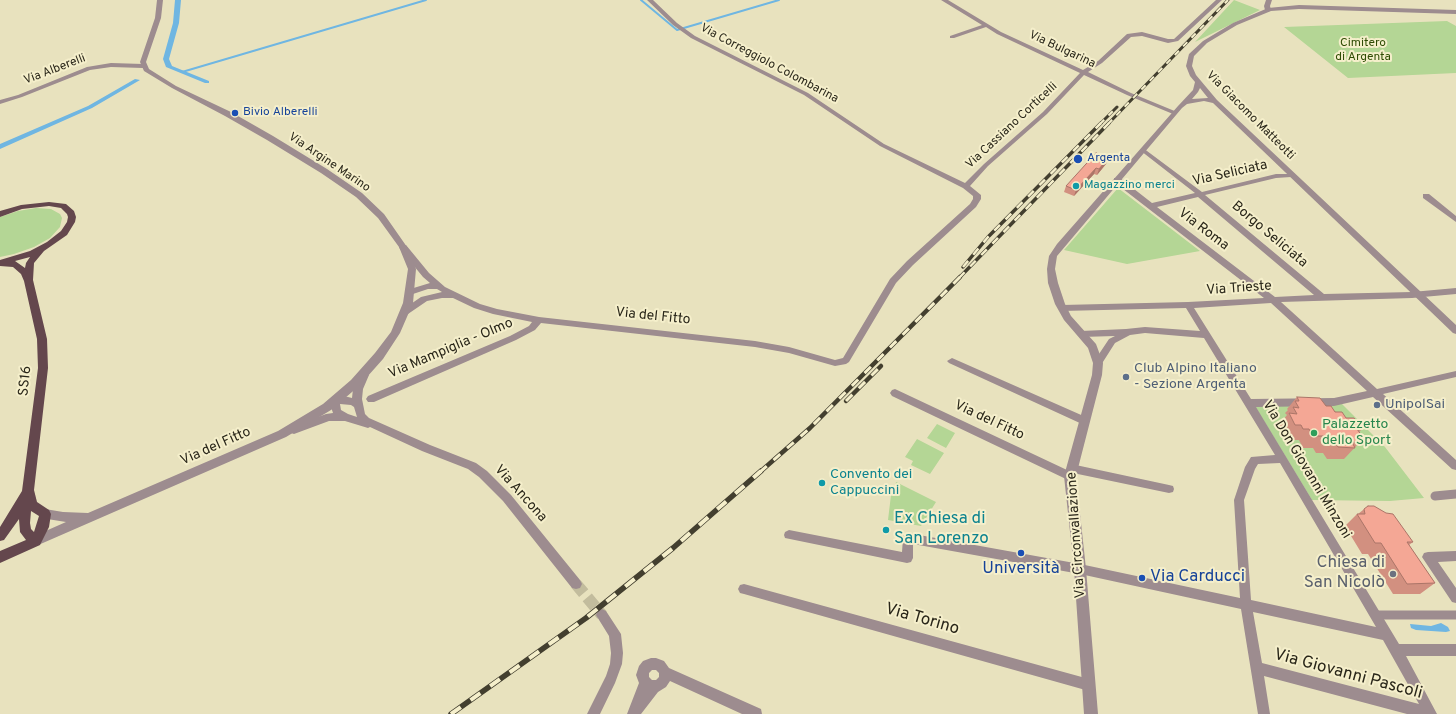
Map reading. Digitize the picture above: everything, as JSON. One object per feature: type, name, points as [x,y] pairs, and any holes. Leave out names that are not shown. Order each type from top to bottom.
[{"type":"main road","points":[[0,214],[21,207],[40,204],[56,205],[67,209],[72,217],[69,227],[58,238],[41,249],[19,258],[0,262]]},
{"type":"main road","name":"SS16","points":[[29,280],[30,264],[41,249]]},
{"type":"main road","name":"SS16","points":[[0,262],[18,266],[25,272],[29,280],[41,332],[43,356],[24,523],[26,532],[36,541]]},
{"type":"main road","name":"SS16","points":[[29,486],[32,504],[45,514]]},
{"type":"main road","name":"SS16","points":[[0,536],[16,513],[29,486]]},
{"type":"main road","points":[[36,541],[43,527],[45,514]]},
{"type":"main road","name":"Via del Fitto","points":[[0,556],[36,541]]},
{"type":"street","points":[[143,66],[158,18],[160,0]]},
{"type":"street","name":"Via Correggiolo Colombarina","points":[[650,0],[682,29],[727,54],[806,94],[882,145],[966,186]]},
{"type":"street","name":"Via Bulgarina","points":[[944,0],[1025,45],[1144,101],[1177,110]]},
{"type":"street","name":"Via Cassiano Corticelli","points":[[846,360],[897,277],[976,201],[977,195],[966,186],[986,165],[1045,113],[1084,72],[1100,62],[1129,35],[1142,34],[1168,41],[1176,40],[1219,0]]},
{"type":"street","points":[[1268,10],[1267,6],[1269,0]]},
{"type":"street","name":"Via Giacomo Matteotti","points":[[1456,12],[1299,7],[1268,10],[1219,33],[1194,52],[1190,57],[1189,66],[1198,83],[1215,101],[1456,331]]},
{"type":"street","points":[[952,37],[987,25]]},
{"type":"street","name":"Via Alberelli","points":[[0,102],[20,96],[89,68],[111,65],[143,66]]},
{"type":"street","name":"Via Argine Marino","points":[[143,66],[155,76],[270,138],[324,171],[359,195],[381,216],[404,247],[412,269],[410,292]]},
{"type":"street","points":[[1098,363],[1093,347],[1067,318],[1062,308],[1053,283],[1051,269],[1053,256],[1177,110],[1196,91],[1198,83]]},
{"type":"street","points":[[1177,110],[1186,102],[1195,99],[1204,98],[1215,101]]},
{"type":"street","name":"Borgo Seliciata","points":[[1143,150],[1200,194],[1322,297]]},
{"type":"street","name":"Via Seliciata","points":[[1151,206],[1276,176],[1291,175]]},
{"type":"street","name":"Via Roma","points":[[1117,180],[1273,300],[1456,466]]},
{"type":"street","points":[[1426,196],[1456,220]]},
{"type":"street","name":"Via del Fitto","points":[[404,247],[426,275],[438,286],[477,306],[496,312],[540,320],[755,344],[789,350],[835,363],[846,360]]},
{"type":"street","points":[[410,292],[427,286],[438,286]]},
{"type":"street","name":"Via Trieste","points":[[1062,308],[1188,305],[1456,291]]},
{"type":"street","name":"Via del Fitto","points":[[36,541],[282,434],[334,401],[366,370],[386,346],[405,312],[410,292],[415,295],[428,298]]},
{"type":"street","name":"Via del Fitto","points":[[405,312],[419,302],[428,298],[442,295],[457,297]]},
{"type":"street","name":"Via Don Giovanni Minzoni","points":[[1188,305],[1388,635],[1431,714]]},
{"type":"street","name":"Via Mampiglia - Olmo","points":[[371,399],[513,338],[532,328],[540,320]]},
{"type":"street","points":[[1081,334],[1145,330],[1207,336]]},
{"type":"street","points":[[1098,363],[1112,341],[1128,332]]},
{"type":"street","points":[[952,361],[1085,421]]},
{"type":"street","name":"Via Circonvallazione","points":[[1091,714],[1080,569],[1072,504],[1071,472],[1097,375],[1098,363]]},
{"type":"street","points":[[358,405],[358,389],[366,370]]},
{"type":"street","points":[[1248,403],[1321,404],[1456,375]]},
{"type":"street","name":"Via del Fitto","points":[[895,393],[1071,472],[1169,490]]},
{"type":"street","points":[[345,417],[337,412],[334,401],[350,400],[358,405]]},
{"type":"street","name":"Via Ancona","points":[[358,405],[366,421],[472,466],[483,474],[507,498],[576,584]]},
{"type":"street","name":"Via Ancona","points":[[282,434],[329,417],[345,417],[380,428]]},
{"type":"street","points":[[1264,714],[1246,605],[1239,500],[1250,467],[1255,460],[1280,456]]},
{"type":"street","points":[[1435,496],[1456,494]]},
{"type":"street","points":[[45,514],[63,518],[94,516]]},
{"type":"street","points":[[789,535],[907,558],[908,538],[1080,569],[1388,635]]},
{"type":"street","points":[[1456,556],[1428,557],[1456,598]]},
{"type":"street","name":"Via Torino","points":[[744,589],[1089,685]]},
{"type":"street","points":[[1376,615],[1456,614]]},
{"type":"street","points":[[593,714],[611,678],[616,664],[617,653],[615,634],[602,615]]},
{"type":"street","points":[[1396,650],[1456,650]]},
{"type":"street","points":[[649,685],[642,676],[643,672],[651,664],[658,664],[665,672],[756,714]]},
{"type":"street","name":"Via Giovanni Pascoli","points":[[1257,668],[1431,714]]},
{"type":"street","points":[[633,714],[649,685],[663,682],[665,672]]},
{"type":"green space","points":[[1234,0],[1260,10],[1195,42]]},
{"type":"green space","name":"Cimitero di Argenta","points":[[1447,21],[1456,26],[1456,73],[1348,78],[1284,27]]},
{"type":"green space","points":[[1118,188],[1200,251],[1127,264],[1064,250]]},
{"type":"green space","points":[[36,208],[51,209],[60,214],[62,218],[60,227],[50,238],[34,247],[0,257],[0,217],[18,211]]},
{"type":"green space","points":[[1341,403],[1385,447],[1424,498],[1390,501],[1312,500],[1255,406]]},
{"type":"green space","points":[[937,424],[955,433],[946,448],[927,438]]},
{"type":"green space","points":[[917,439],[944,453],[930,474],[911,465],[913,461],[905,457]]},
{"type":"green space","points":[[896,482],[936,502],[921,526],[888,520],[891,495],[894,496]]},
{"type":"water","points":[[1441,623],[1448,627],[1450,631],[1416,630],[1411,628],[1410,624],[1431,626]]},
{"type":"building","points":[[1096,153],[1108,158],[1099,169],[1096,168],[1076,190],[1066,186]]},
{"type":"building","points":[[1297,397],[1320,398],[1326,406],[1331,406],[1335,412],[1342,412],[1346,418],[1354,418],[1362,429],[1357,429],[1362,436],[1356,436],[1360,442],[1352,442],[1355,448],[1338,447],[1334,441],[1327,441],[1324,436],[1313,436],[1309,429],[1303,429],[1301,425],[1295,425],[1289,413],[1297,414],[1293,407],[1299,408],[1295,401],[1299,401]]},
{"type":"building","points":[[1368,506],[1374,506],[1386,513],[1393,514],[1413,542],[1407,542],[1435,583],[1407,584],[1381,543],[1375,543],[1357,514],[1365,514],[1364,509]]},
{"type":"waterway","points":[[178,0],[176,23],[166,59],[169,67],[207,82]]},
{"type":"waterway","points":[[182,72],[426,0]]},
{"type":"waterway","points":[[641,0],[677,30],[779,0]]},
{"type":"waterway","points":[[0,147],[90,107],[137,80]]},
{"type":"tunnel","points":[[576,584],[602,615]]},
{"type":"railway","points":[[1108,124],[1228,0]]},
{"type":"railway","points":[[1101,123],[1117,107]]},
{"type":"railway","points":[[963,267],[988,237],[1101,123]]},
{"type":"railway","points":[[959,278],[1109,123]]},
{"type":"railway","points":[[760,472],[810,428],[960,277]]},
{"type":"railway","points":[[846,401],[881,366]]},
{"type":"railway","points":[[451,714],[586,618],[673,548],[761,471]]},
{"type":"place","name":"Bivio Alberelli","points":[[235,113]]},
{"type":"place","name":"Argenta","points":[[1078,159]]},
{"type":"place","name":"Magazzino merci","points":[[1076,186]]},
{"type":"place","name":"Club Alpino Italiano - Sezione Argenta","points":[[1126,377]]},
{"type":"place","name":"UnipolSai","points":[[1377,405]]},
{"type":"place","name":"Palazzetto dello Sport","points":[[1314,433]]},
{"type":"place","name":"Convento dei Cappuccini","points":[[822,483]]},
{"type":"place","name":"Ex Chiesa di San Lorenzo","points":[[886,530]]},
{"type":"place","name":"Università","points":[[1021,553]]},
{"type":"place","name":"Chiesa di San Nicolò","points":[[1393,574]]},
{"type":"place","name":"Via Carducci","points":[[1142,578]]}]
